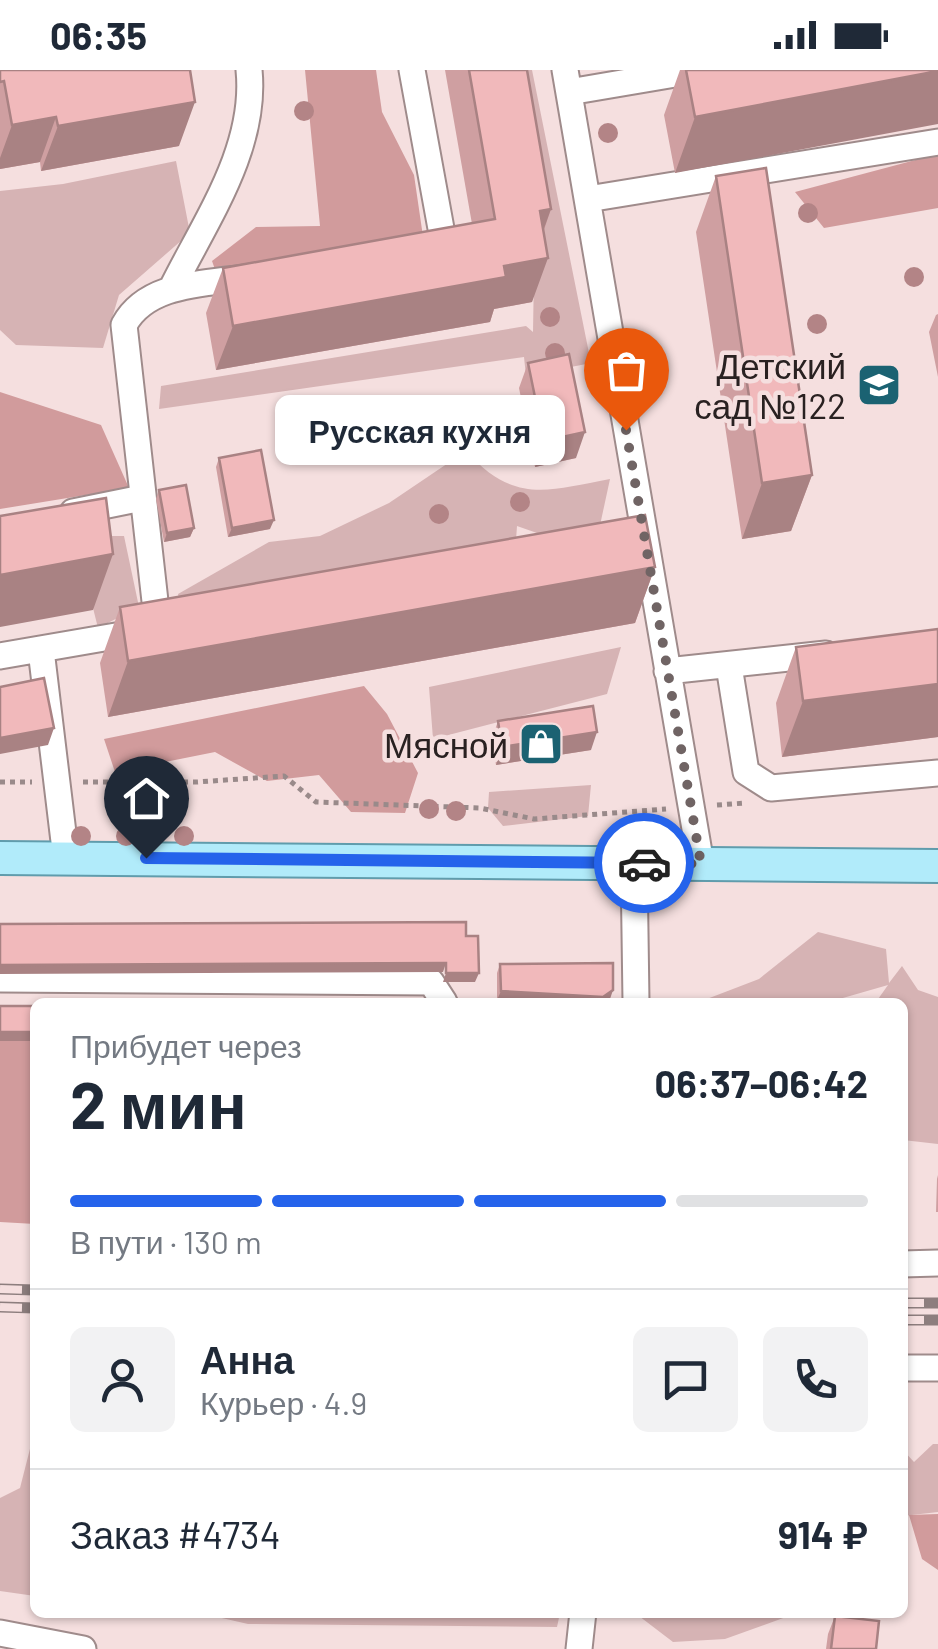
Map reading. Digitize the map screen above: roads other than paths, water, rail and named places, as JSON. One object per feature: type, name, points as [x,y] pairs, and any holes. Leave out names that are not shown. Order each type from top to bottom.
[{"type":"main road","points":[[0,858],[938,866]]},
{"type":"street","points":[[171,290],[242,148],[252,101],[249,70]]},
{"type":"street","points":[[405,252],[444,246],[412,70]]},
{"type":"street","points":[[700,70],[567,81],[588,200],[636,546],[668,671],[701,864]]},
{"type":"street","points":[[588,200],[938,142]]},
{"type":"street","points":[[0,656],[168,626],[142,498],[124,325],[144,301],[171,290],[268,274]]},
{"type":"street","points":[[53,516],[142,498]]},
{"type":"street","points":[[40,650],[66,858]]},
{"type":"street","points":[[668,671],[852,650]]},
{"type":"street","points":[[729,666],[746,772],[772,788],[938,773]]},
{"type":"street","points":[[634,862],[636,998]]},
{"type":"street","points":[[0,979],[431,982],[441,998]]},
{"type":"street","points":[[908,1264],[938,1263]]},
{"type":"street","points":[[908,1368],[938,1368]]},
{"type":"street","points":[[579,1649],[583,1618]]},
{"type":"street","points":[[0,1633],[83,1649]]},
{"type":"railway","points":[[0,1289],[30,1290]]},
{"type":"railway","points":[[908,1303],[938,1303]]},
{"type":"railway","points":[[0,1307],[30,1308]]},
{"type":"railway","points":[[908,1320],[938,1320]]},
{"type":"place","name":"Детский сад №122","points":[[879,385]]},
{"type":"place","name":"Русская кухня","points":[[626,430]]},
{"type":"place","name":"Мясной","points":[[541,744]]}]
